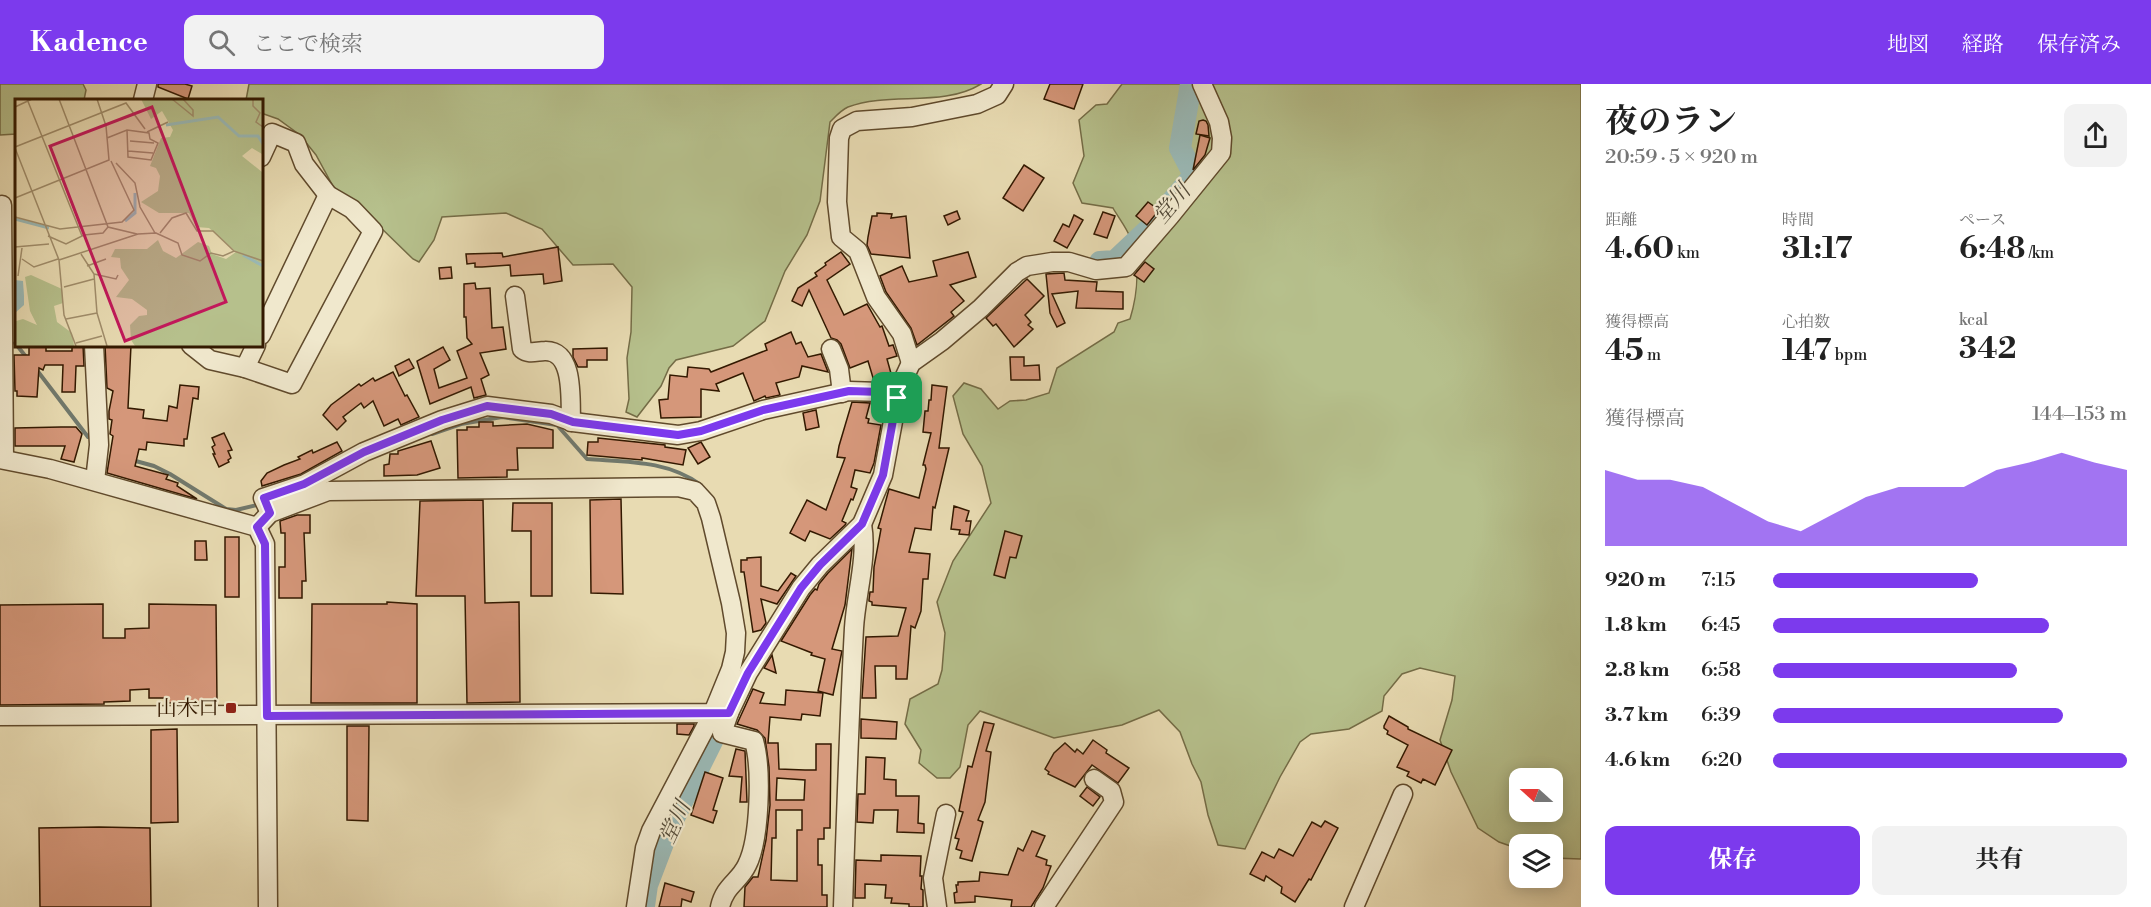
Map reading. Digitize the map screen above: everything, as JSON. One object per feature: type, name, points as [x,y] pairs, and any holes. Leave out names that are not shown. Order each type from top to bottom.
[{"type":"street","points":[[143,99],[147,84]]},
{"type":"street","points":[[910,363],[902,334],[876,297],[858,251],[841,237],[837,202],[839,138],[842,129],[857,121],[912,117],[977,104],[997,94],[1004,84]]},
{"type":"street","points":[[636,907],[645,848],[651,831],[721,713],[801,588],[820,565],[862,524],[883,475],[899,389],[910,363],[942,341],[981,308],[1017,272],[1027,266],[1069,262],[1096,270],[1126,267],[1221,153],[1222,138],[1219,122],[1208,102],[1202,84]]},
{"type":"street","points":[[192,346],[210,360],[245,368],[292,384],[373,231],[352,209],[328,195],[304,164],[296,143],[272,133],[262,157]]},
{"type":"street","points":[[262,333],[328,195]]},
{"type":"street","points":[[6,212],[2,459],[50,469],[257,527],[265,544],[268,907]]},
{"type":"street","points":[[515,296],[522,349],[525,352],[554,352],[566,363],[571,422]]},
{"type":"street","points":[[94,346],[99,445],[95,481]]},
{"type":"street","points":[[245,368],[256,346]]},
{"type":"street","points":[[831,349],[839,369],[842,393]]},
{"type":"street","points":[[270,513],[264,498],[304,484],[364,452],[442,420],[487,406],[551,414],[571,422],[678,435],[701,431],[763,410],[849,391],[881,392],[897,398]]},
{"type":"street","points":[[257,527],[270,513],[328,491],[561,487],[678,487],[695,491],[706,503],[711,518],[736,633],[735,652],[721,713],[722,733],[754,741],[758,772],[756,833],[747,867],[726,889],[720,907]]},
{"type":"street","points":[[843,907],[854,645],[865,540],[862,524]]},
{"type":"street","points":[[0,716],[721,713]]},
{"type":"street","points":[[1044,907],[1114,801],[1112,791],[1094,779]]},
{"type":"street","points":[[1354,907],[1403,794]]},
{"type":"street","points":[[937,907],[933,878],[946,814]]},
{"type":"green space","points":[[0,84],[83,84],[86,90],[84,99],[15,99],[15,134],[0,135]]},
{"type":"green space","points":[[249,84],[981,84],[966,91],[933,98],[864,102],[848,107],[836,116],[830,122],[820,201],[807,235],[785,271],[765,321],[733,346],[676,360],[669,368],[661,386],[637,417],[626,412],[629,399],[627,358],[631,332],[632,287],[613,264],[573,265],[542,229],[506,213],[442,217],[434,240],[419,262],[334,188],[316,155],[300,135],[278,119],[262,113],[262,99],[246,99]]},
{"type":"green space","points":[[1122,84],[1581,84],[1581,859],[1563,858],[1563,834],[1509,834],[1509,846],[1499,842],[1478,828],[1451,772],[1440,740],[1452,700],[1455,676],[1420,668],[1402,674],[1384,696],[1382,711],[1349,729],[1311,734],[1300,742],[1245,849],[1218,845],[1208,815],[1201,782],[1180,732],[1159,710],[1122,725],[1054,738],[980,711],[968,725],[960,767],[950,778],[937,778],[919,763],[921,750],[905,724],[910,699],[938,684],[942,670],[945,633],[937,602],[953,561],[991,503],[982,466],[963,434],[953,396],[964,383],[981,389],[998,409],[1010,401],[1026,400],[1049,393],[1057,368],[1114,332],[1118,323],[1130,319],[1135,299],[1137,268],[1130,237],[1113,208],[1082,203],[1073,183],[1084,156],[1079,120],[1096,105],[1107,104]]},
{"type":"building","points":[[158,84],[192,86],[188,99],[158,87]]},
{"type":"building","points":[[1050,84],[1083,84],[1074,109],[1044,99]]},
{"type":"building","points":[[1203,120],[1208,125],[1209,136],[1196,134],[1199,121]]},
{"type":"building","points":[[1200,135],[1210,138],[1205,155],[1193,170]]},
{"type":"building","points":[[1024,165],[1044,178],[1023,211],[1003,198]]},
{"type":"building","points":[[1148,202],[1159,210],[1147,225],[1136,216]]},
{"type":"building","points":[[957,211],[960,219],[948,225],[944,216]]},
{"type":"building","points":[[1103,212],[1115,216],[1107,238],[1094,234]]},
{"type":"building","points":[[877,213],[892,214],[891,218],[906,216],[910,258],[871,254],[867,245],[868,237],[872,216],[877,216]]},
{"type":"building","points":[[1074,215],[1083,220],[1067,248],[1054,241],[1063,224],[1069,227]]},
{"type":"building","points":[[558,247],[562,281],[544,284],[543,274],[511,276],[510,265],[475,267],[475,263],[467,264],[466,254],[502,253],[503,257]]},
{"type":"building","points":[[841,252],[850,264],[827,280],[844,315],[867,304],[880,327],[882,326],[889,346],[893,345],[897,356],[887,359],[892,377],[889,383],[874,381],[868,361],[850,368],[841,344],[831,338],[809,290],[802,306],[792,301],[798,288],[817,276],[815,273],[826,265],[825,263]]},
{"type":"building","points":[[968,252],[976,277],[950,285],[964,301],[951,312],[954,316],[917,345],[911,328],[886,292],[880,276],[902,266],[909,282],[937,276],[933,261]]},
{"type":"building","points":[[1145,262],[1154,269],[1144,282],[1134,275]]},
{"type":"building","points":[[451,267],[452,278],[440,279],[439,268]]},
{"type":"building","points":[[1064,273],[1065,280],[1097,282],[1096,291],[1123,292],[1123,309],[1076,308],[1078,291],[1052,294],[1065,323],[1057,327],[1050,313],[1046,274]]},
{"type":"building","points":[[1027,279],[1044,296],[1025,315],[1031,322],[1028,325],[1033,329],[1014,347],[996,324],[993,326],[986,318]]},
{"type":"building","points":[[475,283],[476,289],[490,288],[492,328],[503,327],[506,349],[480,353],[489,375],[481,379],[486,395],[474,398],[471,387],[430,404],[417,361],[443,347],[450,360],[434,369],[439,388],[467,378],[457,351],[472,344],[467,338],[466,317],[464,317],[464,284]]},
{"type":"building","points":[[791,332],[796,344],[801,342],[808,357],[821,354],[828,372],[802,366],[799,377],[776,383],[780,395],[766,398],[765,396],[754,401],[743,373],[716,384],[719,391],[701,389],[701,417],[661,418],[659,400],[668,399],[670,375],[687,377],[688,367],[709,369],[711,372],[767,350],[765,344]]},
{"type":"building","points":[[29,346],[46,347],[46,351],[72,351],[72,346],[83,346],[84,366],[76,366],[75,392],[62,392],[63,365],[45,365],[43,370],[39,368],[37,397],[17,396],[14,355],[29,355]]},
{"type":"building","points":[[105,346],[131,346],[128,408],[144,410],[143,418],[167,421],[169,406],[177,408],[180,385],[199,387],[198,399],[193,398],[184,446],[147,442],[146,450],[139,449],[135,466],[168,475],[166,479],[178,483],[177,486],[197,499],[107,473],[113,436],[110,434],[112,420],[109,419],[109,411],[113,391],[107,388]]},
{"type":"building","points":[[607,348],[607,360],[587,360],[587,367],[578,367],[573,357],[573,349]]},
{"type":"building","points":[[1010,357],[1024,357],[1024,366],[1039,365],[1040,380],[1011,380]]},
{"type":"building","points":[[409,359],[414,368],[399,376],[395,366]]},
{"type":"building","points":[[393,372],[419,417],[401,425],[398,419],[384,426],[373,401],[364,408],[361,403],[343,417],[346,421],[337,430],[323,415],[331,405],[359,384],[361,386],[373,378],[375,381]]},
{"type":"building","points":[[932,385],[947,387],[939,448],[949,448],[935,508],[933,507],[931,530],[915,528],[909,552],[930,554],[928,579],[923,579],[921,611],[915,628],[911,626],[907,679],[896,679],[896,666],[875,666],[876,698],[862,698],[866,637],[898,636],[906,608],[872,605],[869,600],[870,592],[873,592],[874,567],[881,529],[878,528],[889,489],[919,498],[926,469],[923,465],[931,433],[923,432],[925,411],[928,411],[929,400],[931,400]]},
{"type":"building","points":[[852,402],[870,403],[866,418],[869,419],[868,423],[881,425],[874,463],[870,473],[855,470],[851,487],[857,489],[842,521],[846,523],[845,525],[830,539],[810,531],[805,541],[790,533],[807,500],[826,510],[845,458],[837,457]]},
{"type":"building","points":[[816,410],[819,427],[806,430],[803,413]]},
{"type":"building","points":[[479,422],[493,422],[493,426],[527,424],[553,430],[553,448],[517,448],[518,470],[507,470],[507,477],[458,478],[457,430],[479,427]]},
{"type":"building","points":[[76,427],[82,434],[74,462],[61,459],[65,446],[15,446],[15,428]]},
{"type":"building","points":[[224,433],[232,450],[228,451],[231,458],[229,462],[219,467],[213,454],[215,454],[212,447],[215,445],[212,438]]},
{"type":"building","points":[[598,438],[665,445],[665,447],[686,450],[683,465],[642,458],[642,460],[587,455],[588,442],[598,442]]},
{"type":"building","points":[[431,441],[440,468],[417,475],[384,476],[384,465],[389,464],[390,454],[398,454],[398,451]]},
{"type":"building","points":[[337,442],[342,451],[301,474],[262,486],[261,481],[267,473],[300,459],[298,457],[312,450],[313,453]]},
{"type":"building","points":[[701,442],[710,457],[698,464],[688,448]]},
{"type":"building","points":[[621,499],[623,594],[591,593],[590,500]]},
{"type":"building","points":[[483,500],[485,603],[519,602],[520,702],[467,703],[465,596],[416,596],[420,501]]},
{"type":"building","points":[[513,503],[552,503],[552,596],[531,596],[531,531],[512,531]]},
{"type":"building","points":[[954,506],[969,511],[966,521],[971,521],[969,535],[959,534],[960,530],[951,529]]},
{"type":"building","points":[[297,515],[310,515],[310,533],[304,533],[306,581],[302,581],[302,598],[279,598],[279,567],[285,567],[285,533],[281,533],[280,521]]},
{"type":"building","points":[[1005,531],[1022,536],[1016,558],[1010,557],[1005,578],[994,575]]},
{"type":"building","points":[[225,537],[239,537],[239,597],[225,597]]},
{"type":"building","points":[[195,541],[206,541],[207,560],[195,560]]},
{"type":"building","points":[[852,549],[845,605],[832,649],[842,651],[833,695],[818,691],[825,659],[781,641],[810,595]]},
{"type":"building","points":[[761,557],[761,586],[778,591],[791,573],[796,576],[777,604],[761,599],[766,623],[761,630],[753,632],[744,572],[741,572],[741,560]]},
{"type":"building","points":[[387,602],[417,604],[417,703],[311,703],[312,604],[387,604]]},
{"type":"building","points":[[103,604],[103,638],[125,638],[125,629],[149,628],[149,604],[216,605],[217,702],[166,703],[166,698],[149,698],[149,689],[130,690],[130,701],[104,702],[104,704],[0,705],[0,605]]},
{"type":"building","points":[[772,655],[776,673],[764,668]]},
{"type":"building","points":[[753,689],[764,693],[760,703],[785,705],[786,690],[823,693],[820,716],[802,714],[801,720],[770,717],[768,743],[778,743],[779,769],[805,770],[816,770],[816,744],[831,744],[830,828],[824,828],[824,839],[818,839],[818,865],[822,865],[822,895],[827,895],[827,907],[744,907],[745,887],[753,877],[758,877],[766,840],[770,805],[769,767],[765,738],[757,730],[737,724]],"holes":[[[777,778],[805,780],[804,800],[776,800]],[[776,810],[802,810],[802,830],[797,830],[797,881],[771,880],[772,838],[776,838]]]},
{"type":"building","points":[[1389,716],[1408,729],[1452,750],[1435,785],[1423,779],[1421,783],[1407,776],[1409,772],[1397,767],[1408,745],[1387,734],[1388,731],[1384,726]]},
{"type":"building","points":[[861,719],[897,722],[896,739],[861,738]]},
{"type":"building","points":[[984,722],[994,724],[986,751],[991,752],[985,802],[978,820],[983,822],[972,861],[960,858],[962,851],[956,849],[959,839],[955,838],[963,812],[959,811],[968,766],[972,767]]},
{"type":"building","points":[[677,724],[694,724],[694,726],[689,735],[677,734]]},
{"type":"building","points":[[347,726],[369,726],[368,821],[347,820]]},
{"type":"building","points":[[177,729],[178,822],[151,823],[151,730]]},
{"type":"building","points":[[1093,740],[1107,750],[1106,753],[1129,768],[1118,783],[1092,765],[1075,787],[1048,774],[1049,772],[1045,769],[1054,753],[1065,743],[1075,752],[1077,749],[1083,754]]},
{"type":"building","points":[[736,749],[745,751],[747,802],[740,802],[742,777],[729,776]]},
{"type":"building","points":[[866,757],[885,758],[884,779],[896,780],[896,796],[919,796],[918,823],[924,824],[924,833],[897,832],[898,810],[874,810],[873,823],[857,822],[858,794],[865,794]]},
{"type":"building","points":[[705,772],[723,778],[713,810],[717,811],[713,823],[691,815]]},
{"type":"building","points":[[1087,787],[1100,797],[1093,806],[1080,796]]},
{"type":"building","points":[[1325,821],[1338,828],[1311,880],[1309,879],[1295,902],[1281,893],[1282,887],[1266,876],[1264,881],[1250,874],[1262,852],[1274,858],[1279,849],[1293,856],[1312,822],[1321,827]]},
{"type":"building","points":[[39,828],[150,828],[151,907],[40,907]]},
{"type":"building","points":[[1032,831],[1045,836],[1036,856],[1047,860],[1046,865],[1051,866],[1043,888],[1031,907],[1011,907],[1012,900],[975,896],[975,902],[955,903],[954,893],[957,892],[958,882],[979,881],[980,872],[1008,875],[1018,848],[1023,851]]},
{"type":"building","points":[[881,855],[921,856],[923,907],[891,903],[892,898],[885,898],[886,885],[865,884],[865,898],[855,898],[856,860],[881,861]]},
{"type":"building","points":[[665,883],[694,892],[691,902],[682,899],[681,907],[659,907]]},
{"type":"waterway","name":"堂川","points":[[1100,262],[1115,261],[1150,228],[1194,175],[1180,148],[1191,84]]},
{"type":"waterway","points":[[17,346],[27,358]]},
{"type":"waterway","points":[[36,369],[88,437]]},
{"type":"waterway","points":[[432,434],[461,424],[502,417],[557,425],[587,459],[632,462],[661,467],[688,477],[701,485]]},
{"type":"waterway","points":[[132,460],[154,466],[170,474],[226,509],[236,510],[261,504]]},
{"type":"waterway","name":"堂川","points":[[644,906],[647,885],[668,830],[713,739]]},
{"type":"place","name":"山木口","points":[[231,708]]},
{"type":"route","points":[[849,391],[881,392],[897,398],[883,475],[862,524],[820,565],[801,588],[748,673],[729,713],[267,716],[265,544],[257,527],[270,513],[264,498],[304,484],[364,452],[442,420],[487,406],[551,414],[573,422],[678,435],[701,431],[763,410],[849,391]]}]
